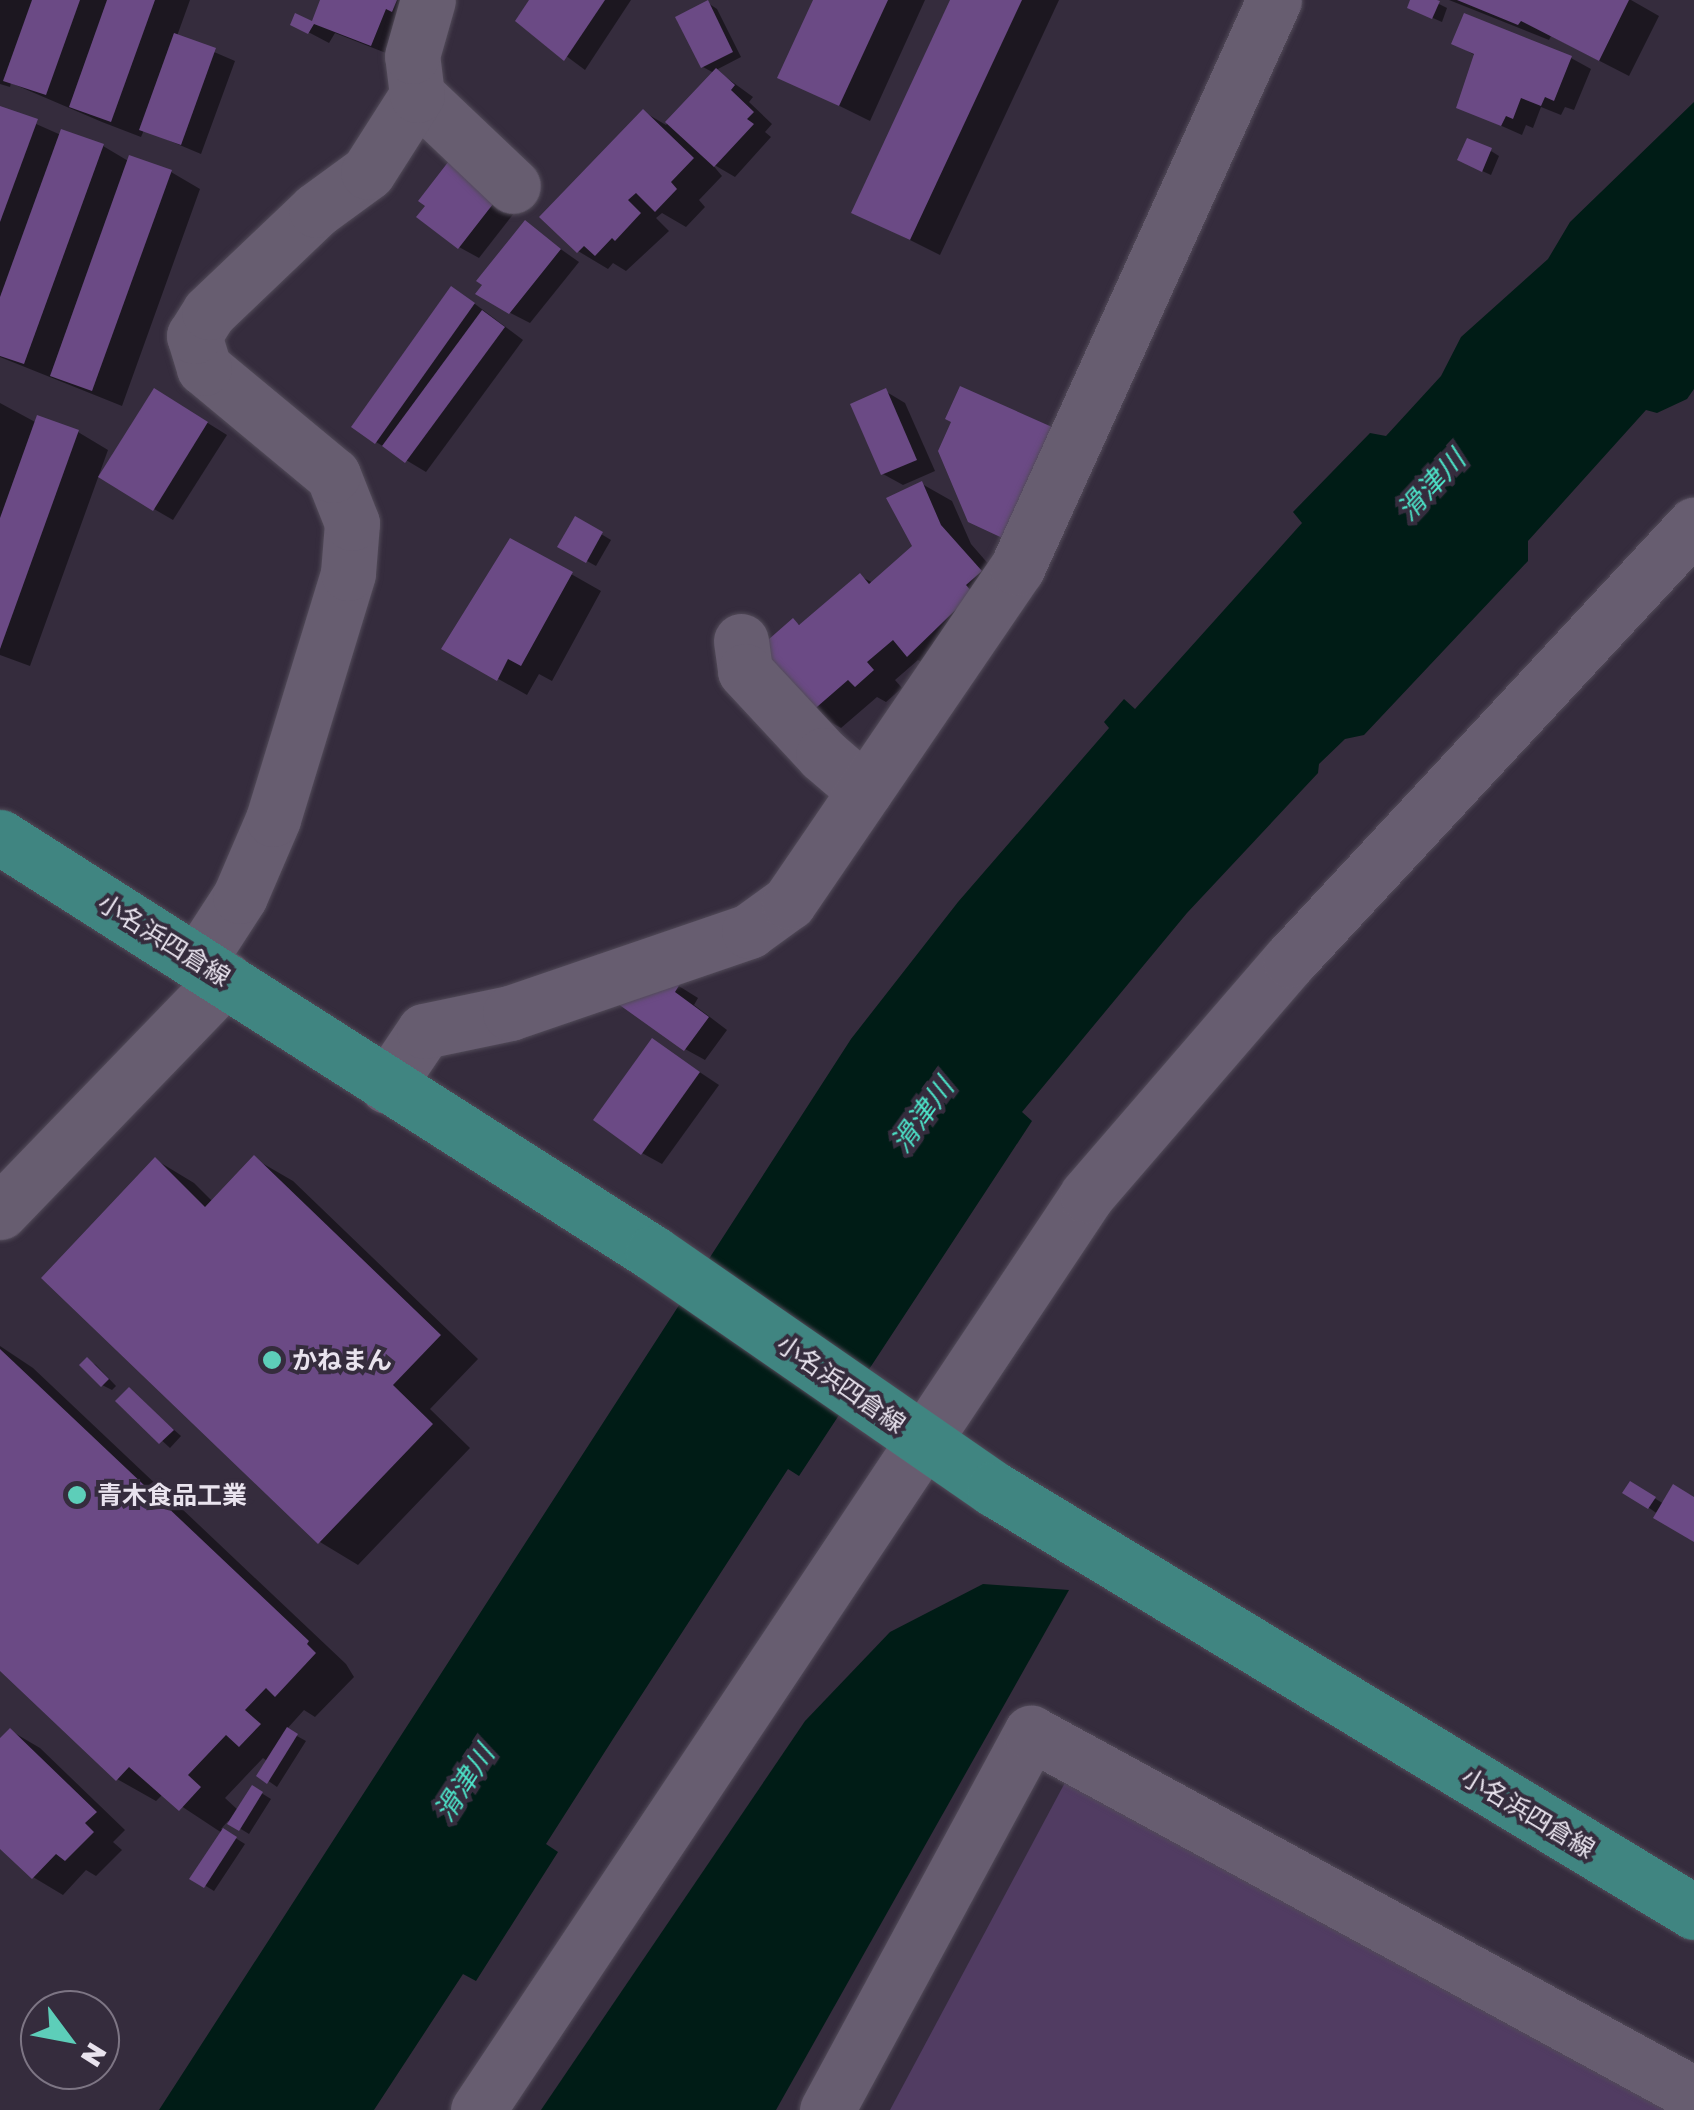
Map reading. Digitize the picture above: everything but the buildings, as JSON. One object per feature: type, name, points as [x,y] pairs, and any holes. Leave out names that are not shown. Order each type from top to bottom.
[{"type":"main road","name":"小名浜四倉線","points":[[0,837],[670,1265],[1010,1499],[1694,1912]]},
{"type":"street","points":[[0,1212],[211,970],[273,819],[348,573],[352,523],[334,475],[204,368],[194,336],[209,312],[316,210],[368,172],[416,94],[412,56],[428,0]]},
{"type":"street","points":[[387,1086],[424,1031],[510,1013],[749,930],[789,902],[1016,568],[1274,0]]},
{"type":"street","points":[[416,94],[513,186]]},
{"type":"street","points":[[478,2110],[904,1428],[1087,1196],[1290,960],[1694,525]]},
{"type":"street","points":[[741,641],[745,670],[823,755],[865,791]]},
{"type":"street","points":[[828,2110],[1031,1733],[1694,2094]]},
{"type":"shaded area","points":[[1076,1762],[1694,2110],[890,2110]]},
{"type":"water","name":"滑津川","points":[[1694,102],[1694,389],[1687,399],[1657,413],[1646,410],[1528,541],[1528,561],[1364,735],[1345,739],[1319,764],[1318,773],[1187,913],[1022,1112],[1032,1121],[799,1476],[788,1469],[546,1844],[558,1852],[476,1981],[463,1974],[374,2110],[159,2110],[851,1039],[958,902],[1109,728],[1104,722],[1124,699],[1135,709],[1302,523],[1293,512],[1370,433],[1386,436],[1441,376],[1461,337],[1548,259],[1570,222]]},
{"type":"water","points":[[983,1584],[1069,1590],[776,2110],[541,2110],[805,1721],[890,1632]]},
{"type":"place","name":"かねまん","points":[[272,1360]]},
{"type":"place","name":"青木食品工業","points":[[77,1495]]}]
